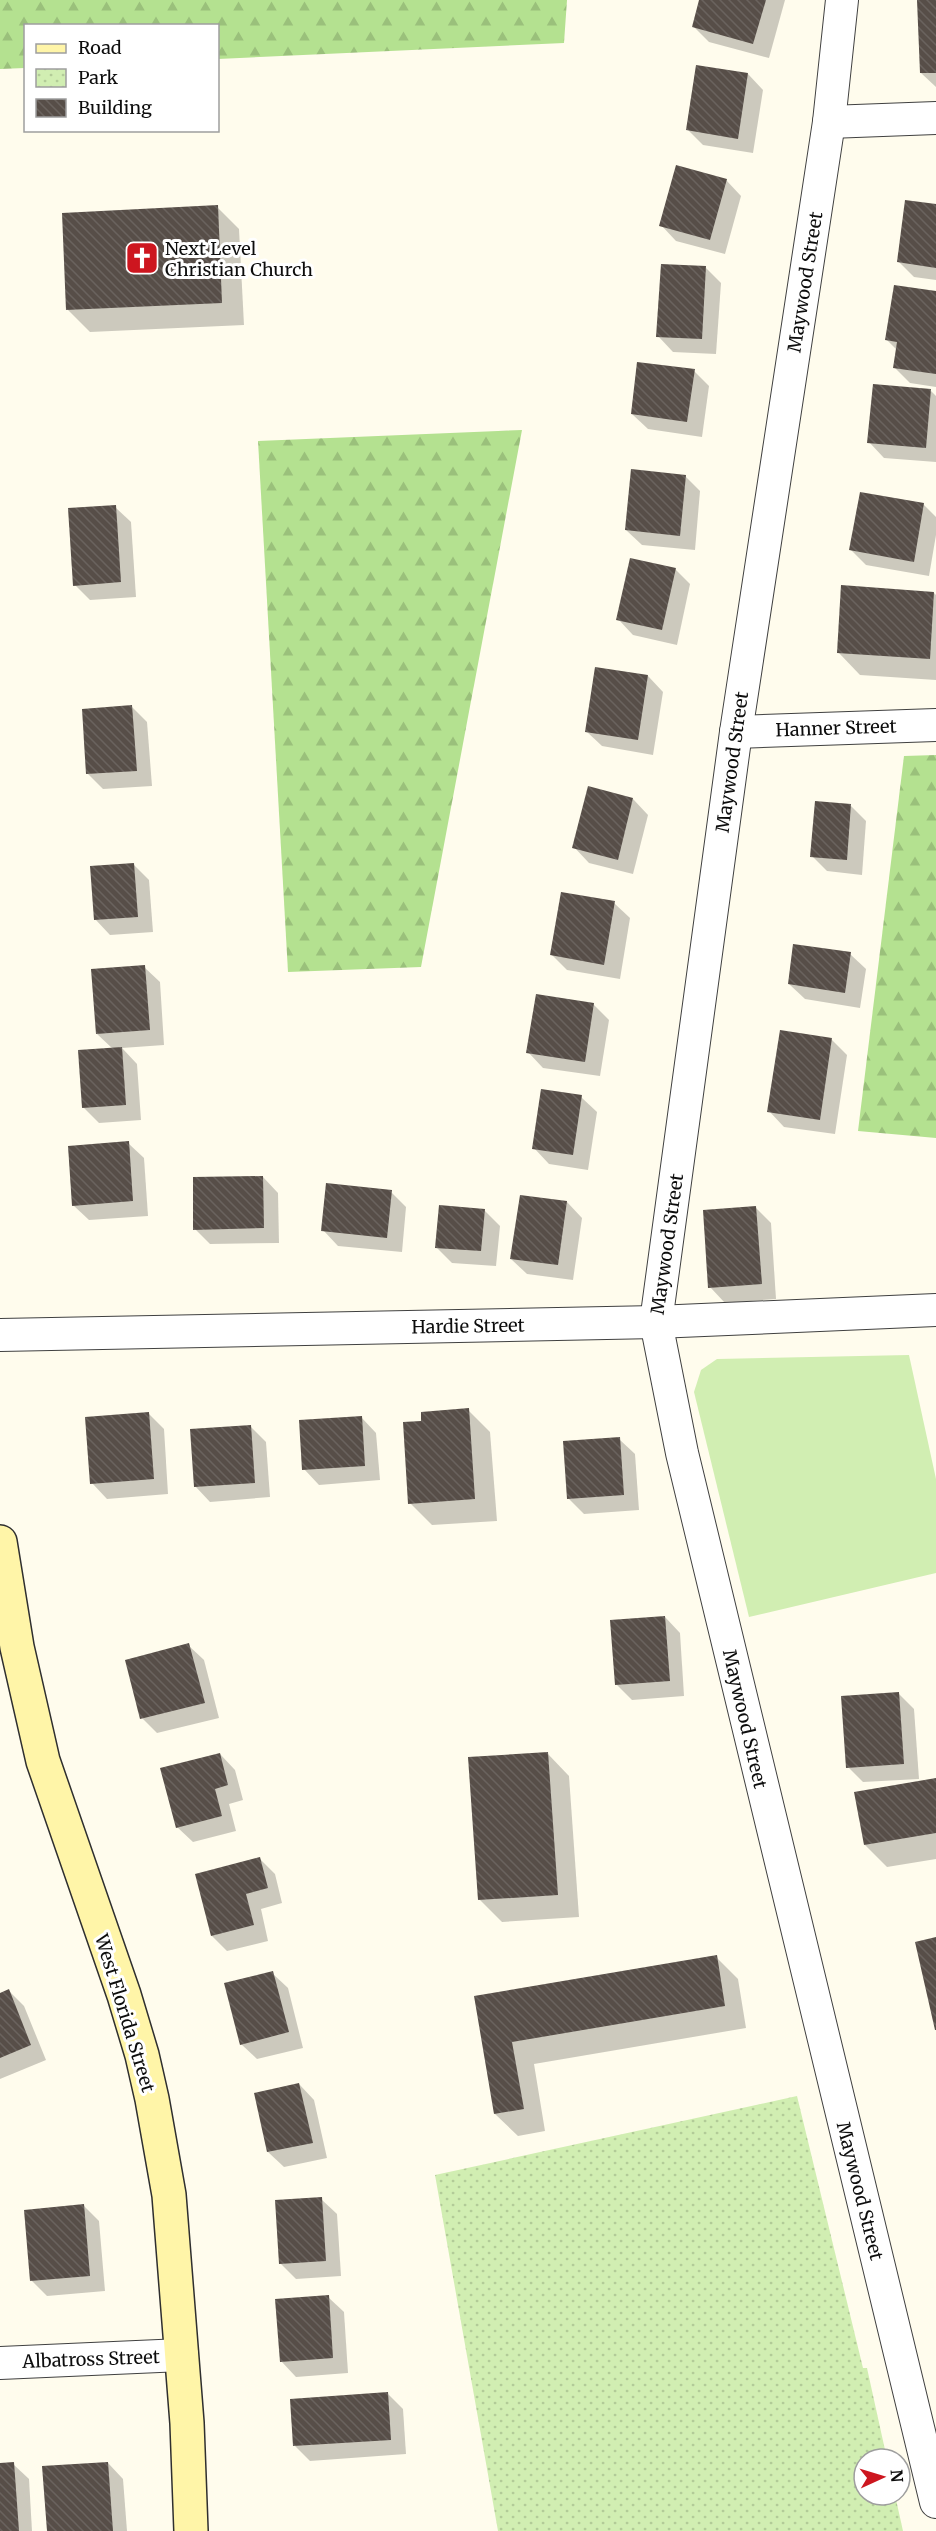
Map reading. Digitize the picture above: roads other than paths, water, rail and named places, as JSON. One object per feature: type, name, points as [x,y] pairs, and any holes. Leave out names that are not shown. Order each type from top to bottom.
[{"type":"main road","name":"West Florida Street","points":[[0,1542],[17,1647],[43,1761],[124,1995],[142,2055],[170,2195],[182,2355],[191,2531]]},
{"type":"street","name":"Maywood Street","points":[[842,0],[829,122],[736,732],[656,1322],[701,1534],[936,2502]]},
{"type":"street","points":[[829,122],[936,118]]},
{"type":"street","name":"Hanner Street","points":[[736,732],[936,725]]},
{"type":"street","name":"Hardie Street","points":[[0,1335],[656,1322],[936,1310]]},
{"type":"street","name":"Albatross Street","points":[[0,2363],[182,2355]]},
{"type":"place","name":"Next Level Christian Church","points":[[142,258]]}]
